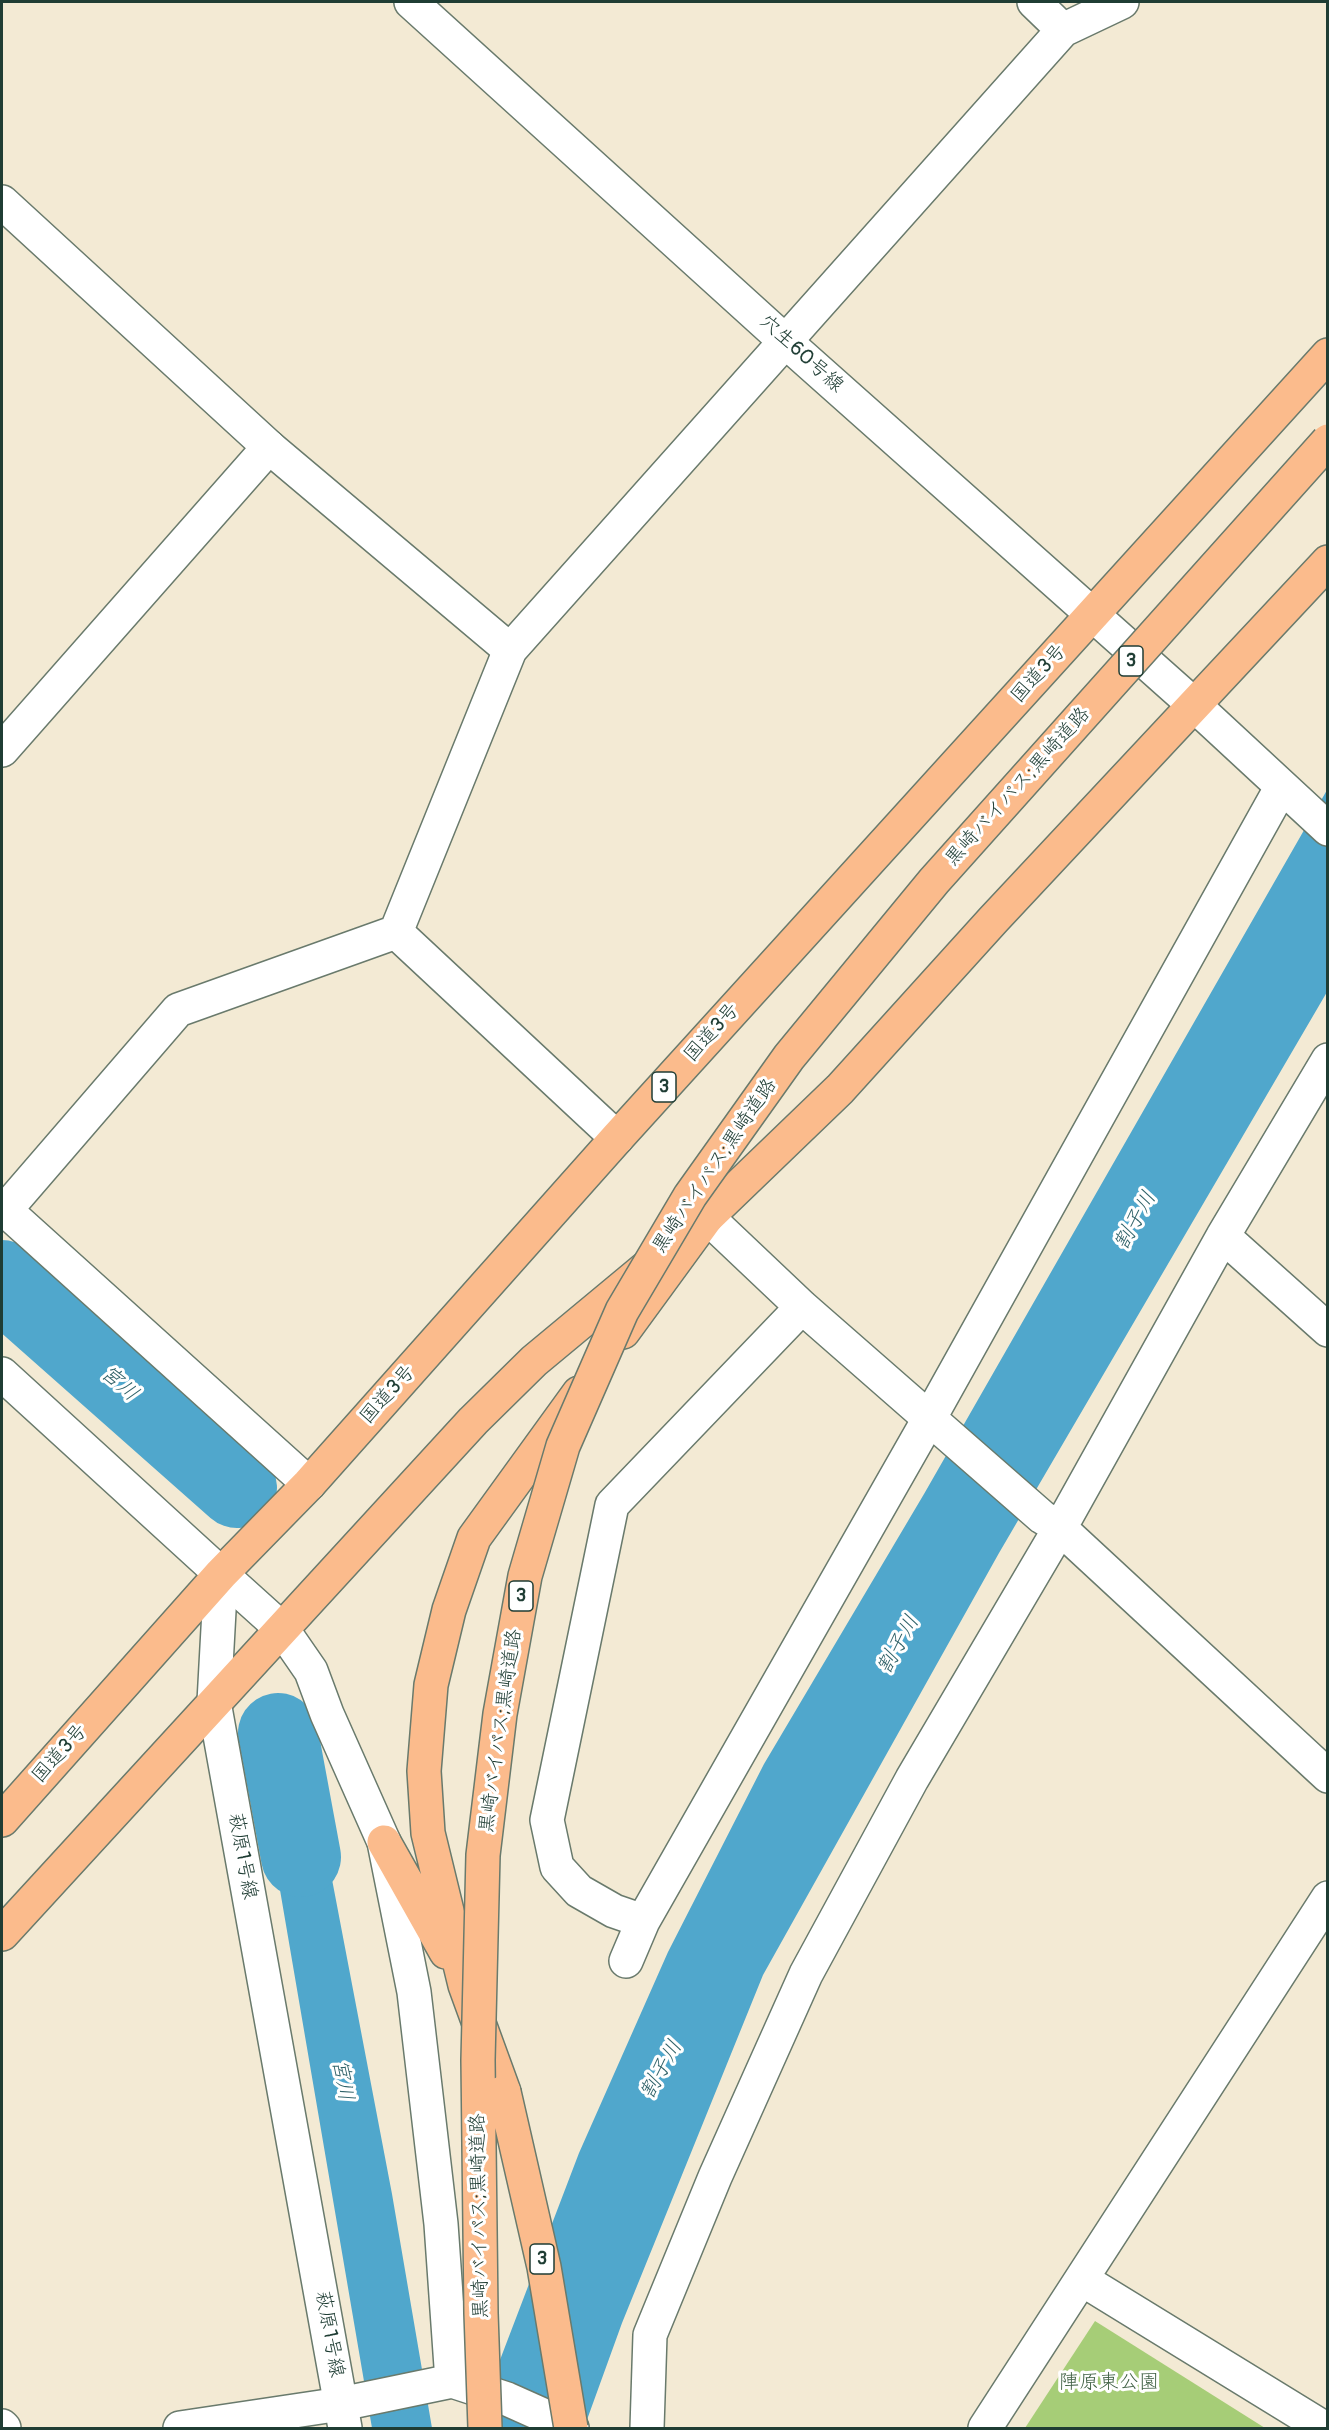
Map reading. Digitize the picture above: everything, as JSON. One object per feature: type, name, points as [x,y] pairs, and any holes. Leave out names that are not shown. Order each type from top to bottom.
[{"type":"highway","name":"国道3号","points":[[2,1820],[220,1574],[309,1484],[617,1138],[1328,355]]},
{"type":"highway","name":"黒崎バイパス;黒崎道路","points":[[484,2428],[478,2071],[483,1855],[500,1714],[525,1576],[563,1446],[628,1301],[690,1196],[789,1057],[934,881],[1328,441]]},
{"type":"highway","name":"3","points":[[2,1934],[473,1421],[534,1361],[707,1217],[840,1089],[1193,704],[1328,562]]},
{"type":"highway","name":"3","points":[[465,1985],[429,1833],[424,1771],[431,1685],[449,1610],[474,1538],[707,1217]]},
{"type":"highway","name":"3","points":[[384,1842],[465,1985]]},
{"type":"highway","name":"黒崎バイパス;黒崎道路","points":[[465,1985],[504,2092],[544,2268],[572,2428]]},
{"type":"street","name":"穴生60号線","points":[[411,2],[786,342],[1193,704],[1328,830]]},
{"type":"street","points":[[1034,2],[1063,30]]},
{"type":"street","points":[[309,1484],[3,1210],[177,1010],[396,932],[510,650],[1063,30],[1122,2]]},
{"type":"street","points":[[2,202],[269,447],[510,650]]},
{"type":"street","points":[[2,750],[269,447]]},
{"type":"street","points":[[626,1961],[643,1922],[936,1423],[1289,795]]},
{"type":"street","points":[[396,932],[617,1138]]},
{"type":"street","points":[[647,2428],[650,2335],[715,2177],[806,1974],[1051,1523],[1328,1060]]},
{"type":"street","points":[[707,1217],[802,1307],[1051,1523],[1328,1776]]},
{"type":"street","points":[[1223,1236],[1328,1330]]},
{"type":"street","points":[[643,1922],[614,1911],[579,1891],[557,1867],[547,1820],[612,1505],[802,1307]]},
{"type":"street","points":[[2,1374],[282,1629],[311,1671],[327,1714],[384,1842],[414,1992],[441,2224],[452,2380]]},
{"type":"street","name":"萩原1号線","points":[[220,1574],[214,1702],[347,2411]]},
{"type":"street","points":[[985,2428],[1083,2280],[1328,1898]]},
{"type":"street","points":[[1083,2280],[1324,2428]]},
{"type":"street","points":[[180,2428],[347,2411],[452,2380],[507,2399],[572,2428]]},
{"type":"green space","name":"陣原東公園","points":[[1095,2321],[1265,2428],[1025,2428]]},
{"type":"water","name":"割子川","points":[[1327,790],[1327,992],[999,1553],[763,1975],[622,2323],[584,2428],[474,2428],[579,2153],[668,1952],[764,1764],[924,1494]]},
{"type":"water","points":[[302,1722],[392,2194],[432,2428],[372,2428],[260,1773]]},
{"type":"waterway","name":"宮川","points":[[2,1280],[237,1488]]},
{"type":"waterway","name":"宮川","points":[[278,1733],[301,1857]]}]
